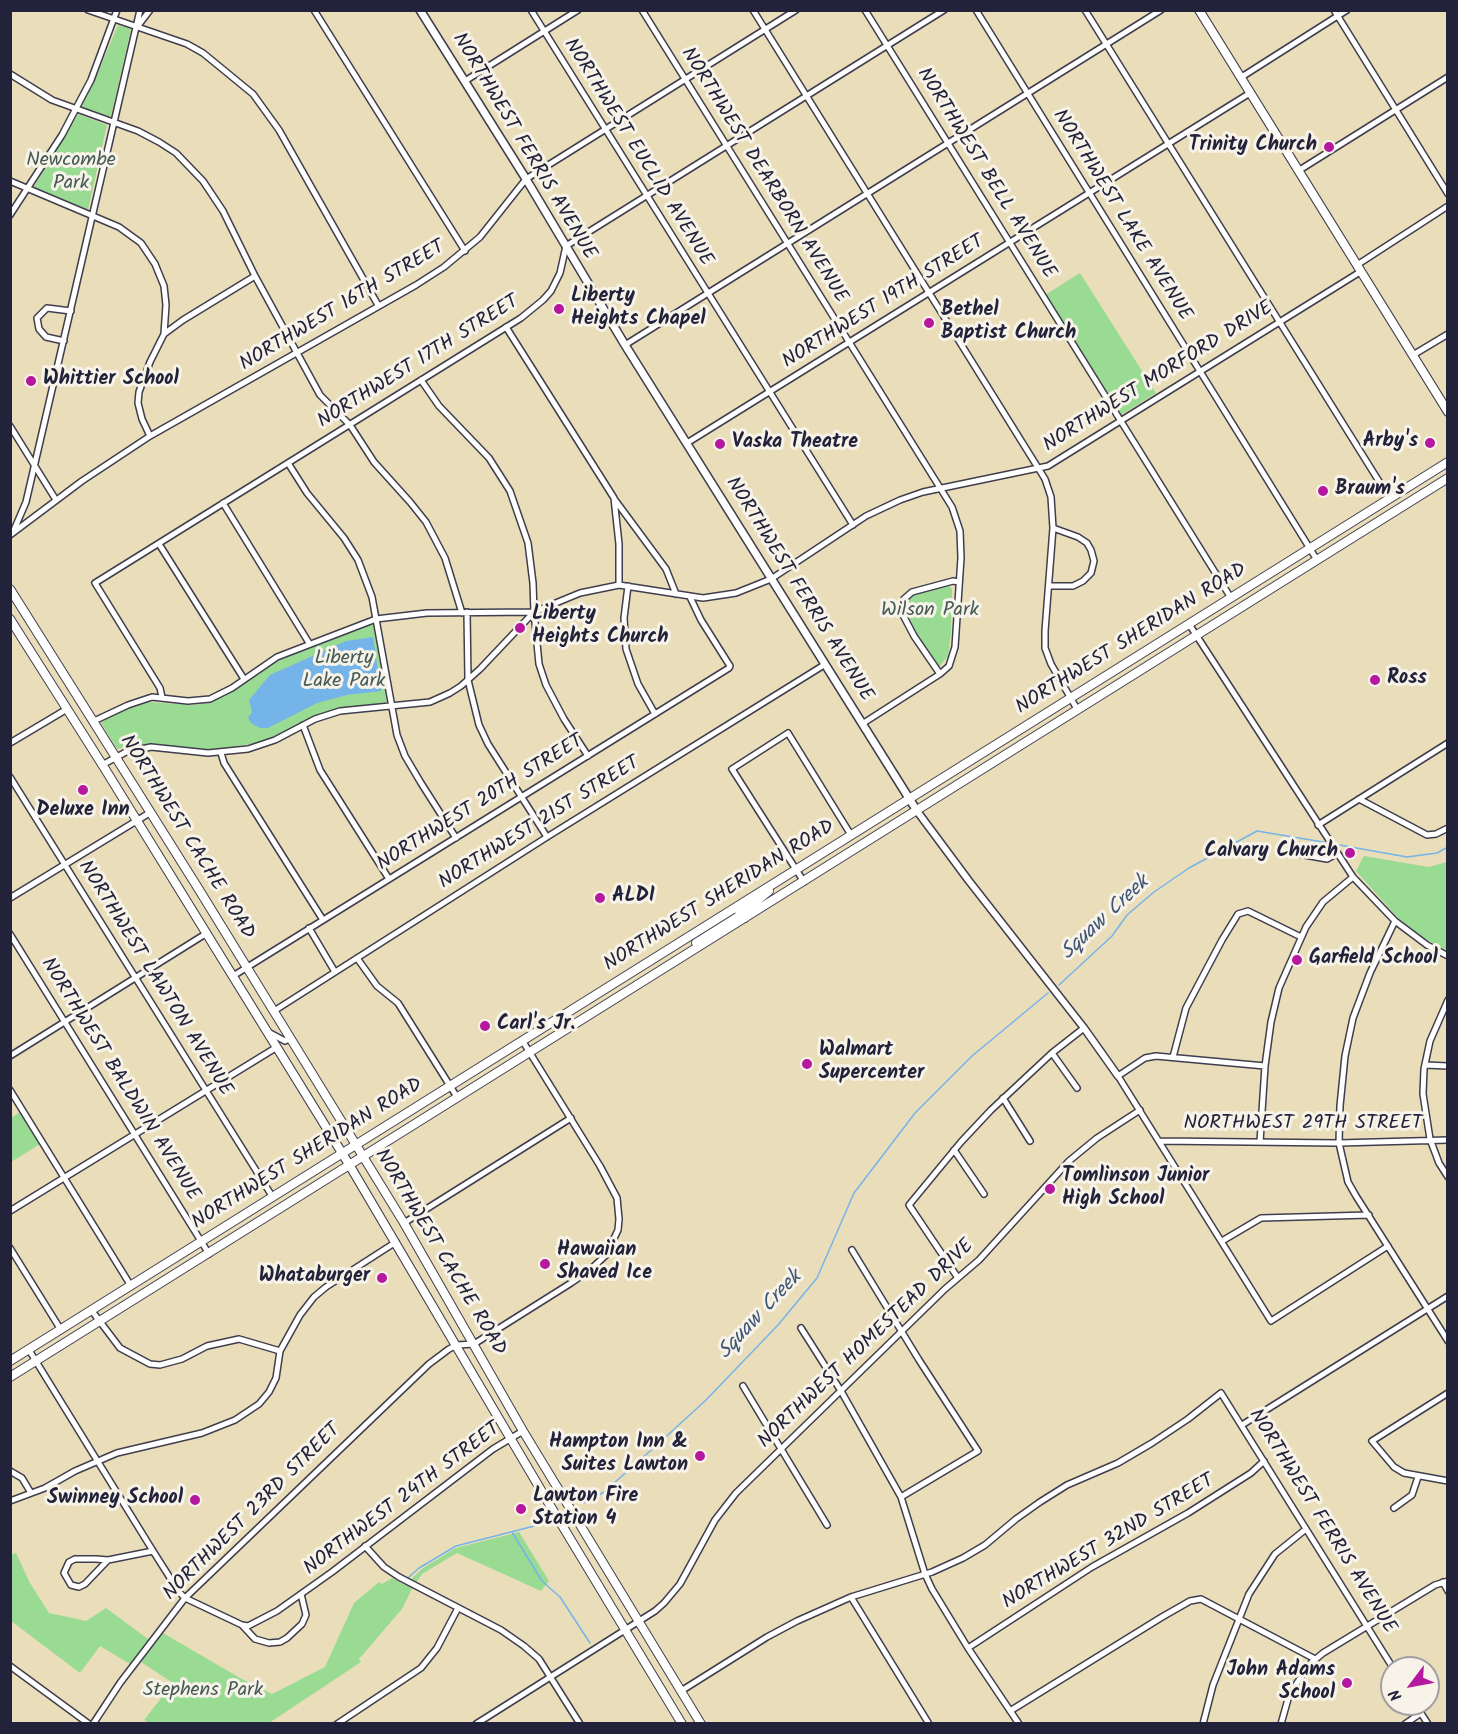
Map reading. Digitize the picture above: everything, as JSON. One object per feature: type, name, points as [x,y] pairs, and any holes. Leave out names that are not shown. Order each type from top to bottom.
[{"type":"main road","name":"NORTHWEST FERRIS AVENUE","points":[[420,10],[824,665],[917,811]]},
{"type":"main road","points":[[1199,10],[1448,412]]},
{"type":"main road","name":"NORTHWEST SHERIDAN ROAD","points":[[10,1361],[1448,462]]},
{"type":"main road","name":"NORTHWEST SHERIDAN ROAD","points":[[10,1377],[1448,478]]},
{"type":"main road","name":"NORTHWEST CACHE ROAD","points":[[10,589],[151,812],[404,1223],[524,1431],[701,1724]]},
{"type":"main road","name":"NORTHWEST CACHE ROAD","points":[[10,619],[350,1166],[682,1724]]},
{"type":"main road","points":[[745,919],[743,914],[745,910],[767,893],[774,882]]},
{"type":"main road","points":[[683,957],[689,948],[740,915],[738,906]]},
{"type":"street","points":[[88,10],[187,44],[203,53],[253,94],[279,130],[378,305]]},
{"type":"street","points":[[10,215],[28,190],[76,109],[103,52],[117,10]]},
{"type":"street","points":[[12,533],[26,502],[140,10]]},
{"type":"street","points":[[136,28],[150,10]]},
{"type":"street","points":[[314,10],[465,251]]},
{"type":"street","name":"NORTHWEST EUCLID AVENUE","points":[[531,10],[853,525]]},
{"type":"street","points":[[465,81],[578,10]]},
{"type":"street","name":"NORTHWEST DEARBORN AVENUE","points":[[642,10],[952,507],[960,531],[959,582],[953,657],[949,666],[862,724]]},
{"type":"street","points":[[753,10],[1045,479],[1051,497],[1053,528],[1045,631],[1046,648],[1051,664],[1077,709]]},
{"type":"street","name":"NORTHWEST 16TH STREET","points":[[12,533],[82,480],[150,436],[416,285],[465,251],[480,237],[526,180],[796,10]]},
{"type":"street","name":"NORTHWEST BELL AVENUE","points":[[865,10],[1231,598]]},
{"type":"street","points":[[566,246],[944,10]]},
{"type":"street","name":"NORTHWEST LAKE AVENUE","points":[[976,10],[1317,560]]},
{"type":"street","points":[[1086,10],[1390,499]]},
{"type":"street","points":[[626,345],[1161,10]]},
{"type":"street","points":[[1240,78],[1336,13],[1347,10]]},
{"type":"street","points":[[1336,13],[1448,194]]},
{"type":"street","points":[[10,74],[52,100],[113,122],[159,142],[192,167],[213,193],[320,395],[350,425],[374,462],[426,522],[445,558],[465,613],[468,680],[479,725],[488,744],[547,837]]},
{"type":"street","points":[[1298,171],[1448,77]]},
{"type":"street","name":"NORTHWEST 19TH STREET","points":[[687,443],[1250,93]]},
{"type":"street","points":[[10,181],[92,215],[130,234],[141,243],[155,264],[164,286],[166,305],[164,334],[150,362],[139,392],[138,403],[150,436]]},
{"type":"street","name":"NORTHWEST MORFORD DRIVE","points":[[534,612],[580,593],[619,585],[690,597],[725,596],[771,579],[866,516],[900,500],[1048,466],[1280,321],[1448,206]]},
{"type":"street","name":"NORTHWEST 17TH STREET","points":[[162,697],[160,688],[95,583],[534,308],[550,291],[560,273],[566,246]]},
{"type":"street","points":[[164,334],[255,276]]},
{"type":"street","points":[[64,341],[46,337],[39,329],[37,318],[47,308],[71,311]]},
{"type":"street","points":[[506,327],[614,498],[666,569],[676,594]]},
{"type":"street","points":[[1413,355],[1448,334]]},
{"type":"street","points":[[421,380],[439,406],[489,458],[510,491],[528,543],[534,583],[539,664],[546,685],[564,719],[588,756]]},
{"type":"street","points":[[10,426],[56,500]]},
{"type":"street","points":[[288,463],[307,493],[344,538],[358,560],[368,583],[397,735],[405,756],[456,838]]},
{"type":"street","points":[[614,498],[619,544],[619,585]]},
{"type":"street","points":[[224,503],[294,615],[309,644]]},
{"type":"street","points":[[1049,586],[1073,586],[1083,581],[1090,573],[1094,561],[1087,543],[1078,537],[1053,528]]},
{"type":"street","points":[[159,543],[244,679]]},
{"type":"street","points":[[940,674],[914,636],[903,615],[902,608],[904,599],[912,592],[953,581],[959,582]]},
{"type":"street","points":[[628,586],[623,632],[626,649],[638,684],[655,714]]},
{"type":"street","name":"NORTHWEST 20TH STREET","points":[[233,976],[730,666],[701,620],[690,597]]},
{"type":"street","points":[[94,722],[142,699],[162,697],[188,701],[210,699],[222,694],[272,660],[376,619],[407,614],[534,612]]},
{"type":"street","points":[[102,765],[126,752],[151,747],[195,753],[221,753],[261,746],[315,719],[340,711],[430,702],[450,693],[468,680],[534,612]]},
{"type":"street","points":[[1189,624],[1353,877],[1395,921],[1427,945],[1448,956]]},
{"type":"street","name":"NORTHWEST 21ST STREET","points":[[274,1011],[547,837],[824,665]]},
{"type":"street","points":[[10,743],[67,709]]},
{"type":"street","points":[[303,725],[320,770],[389,879]]},
{"type":"street","points":[[804,882],[732,769],[788,734],[851,835]]},
{"type":"street","points":[[1318,825],[1448,743]]},
{"type":"street","points":[[221,753],[224,763],[323,920]]},
{"type":"street","name":"NORTHWEST LAWTON AVENUE","points":[[10,777],[272,1196]]},
{"type":"street","points":[[1359,799],[1428,835],[1448,828]]},
{"type":"street","name":"NORTHWEST FERRIS AVENUE","points":[[917,811],[975,890],[1084,1028],[1118,1076]]},
{"type":"street","points":[[10,898],[151,812]]},
{"type":"street","points":[[1299,854],[1327,859],[1335,852]]},
{"type":"street","points":[[1260,1142],[1270,1022],[1279,988],[1300,937],[1323,902],[1353,877]]},
{"type":"street","points":[[1173,1057],[1186,1008],[1238,914],[1248,910],[1300,937]]},
{"type":"street","points":[[1395,921],[1370,973],[1353,1018],[1345,1056],[1339,1143],[1348,1182],[1448,1341]]},
{"type":"street","points":[[309,928],[335,972]]},
{"type":"street","points":[[10,1056],[207,933]]},
{"type":"street","name":"NORTHWEST BALDWIN AVENUE","points":[[10,934],[209,1254]]},
{"type":"street","points":[[357,958],[377,986],[398,1003],[457,1098]]},
{"type":"street","points":[[1448,1000],[1430,1041],[1425,1065],[1423,1094],[1430,1139],[1439,1163],[1448,1177]]},
{"type":"street","points":[[958,1278],[909,1205],[954,1150],[1003,1098],[1052,1053],[1084,1028]]},
{"type":"street","points":[[267,1031],[285,1041],[290,1038]]},
{"type":"street","points":[[457,1346],[474,1344],[590,1270],[606,1255],[615,1237],[620,1219],[617,1198],[610,1183],[522,1040]]},
{"type":"street","points":[[10,1211],[277,1047]]},
{"type":"street","points":[[1052,1053],[1077,1088]]},
{"type":"street","points":[[1265,1066],[1173,1057],[1145,1058],[1118,1076],[1271,1321],[1388,1246]]},
{"type":"street","points":[[1425,1065],[1448,1066]]},
{"type":"street","points":[[10,1090],[66,1177],[131,1286]]},
{"type":"street","points":[[1003,1098],[1030,1141]]},
{"type":"street","name":"NORTHWEST HOMESTEAD DRIVE","points":[[476,1724],[655,1611],[674,1592],[724,1507],[736,1493],[901,1331],[979,1260],[1069,1161],[1097,1138],[1140,1110]]},
{"type":"street","points":[[404,1223],[571,1119]]},
{"type":"street","name":"NORTHWEST 29TH STREET","points":[[1159,1141],[1339,1143],[1448,1140]]},
{"type":"street","points":[[954,1150],[984,1194]]},
{"type":"street","points":[[1222,1241],[1261,1218],[1369,1215]]},
{"type":"street","points":[[10,1501],[117,1454],[202,1432],[235,1420],[259,1404],[269,1392],[276,1378],[280,1351],[300,1315],[314,1298],[326,1287],[396,1242]]},
{"type":"street","points":[[10,1248],[61,1330]]},
{"type":"street","points":[[852,1250],[978,1450],[901,1497]]},
{"type":"street","points":[[1242,1425],[1448,1296]]},
{"type":"street","points":[[92,1311],[120,1348],[150,1364],[160,1365],[182,1359],[207,1346],[239,1339],[280,1351]]},
{"type":"street","points":[[801,1328],[841,1391],[901,1497],[925,1574],[932,1589],[1019,1724]]},
{"type":"street","name":"NORTHWEST 23RD STREET","points":[[93,1724],[120,1683],[185,1598],[429,1364],[441,1353],[457,1346]]},
{"type":"street","points":[[29,1350],[97,1462],[185,1598]]},
{"type":"street","points":[[743,1386],[827,1525]]},
{"type":"street","name":"NORTHWEST FERRIS AVENUE","points":[[925,1574],[963,1558],[985,1545],[1016,1519],[1067,1485],[1118,1463],[1152,1443],[1221,1393],[1384,1656]]},
{"type":"street","points":[[1448,1394],[1372,1441],[1394,1467],[1404,1473],[1448,1482]]},
{"type":"street","name":"NORTHWEST 24TH STREET","points":[[185,1598],[242,1625],[248,1626],[257,1622],[301,1594],[510,1438],[524,1431]]},
{"type":"street","name":"NORTHWEST 32ND STREET","points":[[968,1648],[1092,1567],[1188,1513],[1251,1473],[1264,1461]]},
{"type":"street","points":[[10,1471],[22,1478],[31,1493]]},
{"type":"street","points":[[1394,1508],[1412,1495],[1418,1477]]},
{"type":"street","points":[[1203,1724],[1213,1685],[1249,1594],[1275,1554],[1306,1529]]},
{"type":"street","points":[[365,1546],[384,1567],[501,1630],[524,1646],[539,1659],[580,1724]]},
{"type":"street","points":[[108,1560],[85,1584],[79,1587],[71,1585],[66,1580],[64,1573],[69,1562],[75,1559],[108,1560],[153,1551]]},
{"type":"street","points":[[681,1691],[767,1637],[797,1621],[851,1597],[925,1574]]},
{"type":"street","points":[[1281,1724],[1292,1691],[1305,1671],[1323,1653],[1435,1585],[1445,1581],[1448,1591]]},
{"type":"street","name":"NORTHWEST 24TH STREET","points":[[242,1625],[255,1639],[269,1643],[280,1642],[302,1624],[306,1615],[301,1594]]},
{"type":"street","points":[[851,1597],[929,1724]]},
{"type":"street","points":[[1010,1711],[1190,1601],[1201,1599],[1316,1659]]},
{"type":"street","points":[[337,1724],[421,1668],[437,1648],[458,1608]]},
{"type":"street","points":[[10,1666],[89,1724]]},
{"type":"green space","name":"Newcombe Park","points":[[118,25],[131,29],[111,116],[108,116],[80,107],[94,82]]},
{"type":"green space","name":"Newcombe Park","points":[[78,114],[107,125],[88,210],[33,188]]},
{"type":"green space","points":[[1080,273],[1156,393],[1121,415],[1045,295]]},
{"type":"green space","name":"Wilson Park","points":[[949,586],[952,589],[951,633],[948,656],[939,667],[916,634],[907,613],[907,601],[914,594]]},
{"type":"green space","name":"Liberty Lake Park","points":[[373,623],[387,704],[337,709],[308,718],[275,737],[257,743],[219,749],[150,744],[117,749],[101,723],[134,705],[149,702],[194,705],[208,703],[225,696],[273,663]]},
{"type":"green space","points":[[1364,856],[1429,867],[1447,862],[1447,951],[1417,934],[1397,917],[1356,871]]},
{"type":"green space","points":[[20,1112],[40,1144],[11,1162],[11,1118]]},
{"type":"green space","name":"Stephens Park","points":[[519,1532],[549,1581],[541,1591],[457,1553],[422,1574],[402,1609],[359,1659],[361,1662],[269,1723],[149,1723],[144,1720],[173,1683],[135,1658],[130,1664],[100,1646],[80,1673],[11,1621],[10,1555],[16,1553],[30,1583],[49,1613],[86,1621],[106,1608],[148,1639],[163,1633],[272,1694],[325,1667],[354,1603],[379,1582],[382,1584],[392,1578],[405,1585],[423,1568],[456,1548]]},
{"type":"water","points":[[373,637],[381,691],[347,695],[317,703],[268,728],[260,728],[252,724],[248,718],[252,712],[249,700],[270,675],[346,641]]},
{"type":"waterway","name":"Squaw Creek","points":[[1059,985],[1112,936],[1127,915],[1154,892],[1189,868],[1257,831],[1329,843]]},
{"type":"waterway","name":"Squaw Creek","points":[[1334,844],[1407,857],[1437,853],[1448,847]]},
{"type":"waterway","name":"Squaw Creek","points":[[584,1503],[604,1492],[706,1400],[778,1325],[817,1278],[854,1193],[915,1113],[972,1056],[1048,993]]},
{"type":"waterway","name":"Squaw Creek","points":[[408,1578],[419,1568],[456,1546],[550,1522]]},
{"type":"waterway","points":[[512,1532],[542,1581],[560,1597],[590,1643]]},
{"type":"place","name":"Trinity Church","points":[[1329,147]]},
{"type":"place","name":"Liberty Heights Chapel","points":[[559,309]]},
{"type":"place","name":"Bethel Baptist Church","points":[[929,323]]},
{"type":"place","name":"Whittier School","points":[[31,381]]},
{"type":"place","name":"Arby's","points":[[1430,443]]},
{"type":"place","name":"Vaska Theatre","points":[[720,444]]},
{"type":"place","name":"Braum's","points":[[1323,491]]},
{"type":"place","name":"Liberty Heights Church","points":[[520,628]]},
{"type":"place","name":"Ross","points":[[1375,680]]},
{"type":"place","name":"Deluxe Inn","points":[[83,790]]},
{"type":"place","name":"Calvary Church","points":[[1350,853]]},
{"type":"place","name":"ALDI","points":[[600,898]]},
{"type":"place","name":"Garfield School","points":[[1297,960]]},
{"type":"place","name":"Carl's Jr.","points":[[485,1026]]},
{"type":"place","name":"Walmart Supercenter","points":[[807,1064]]},
{"type":"place","name":"Tomlinson Junior High School","points":[[1050,1189]]},
{"type":"place","name":"Hawaiian Shaved Ice","points":[[545,1264]]},
{"type":"place","name":"Whataburger","points":[[382,1278]]},
{"type":"place","name":"Hampton Inn & Suites Lawton","points":[[700,1456]]},
{"type":"place","name":"Swinney School","points":[[195,1500]]},
{"type":"place","name":"Lawton Fire Station 4","points":[[521,1509]]},
{"type":"place","name":"John Adams School","points":[[1347,1683]]}]
